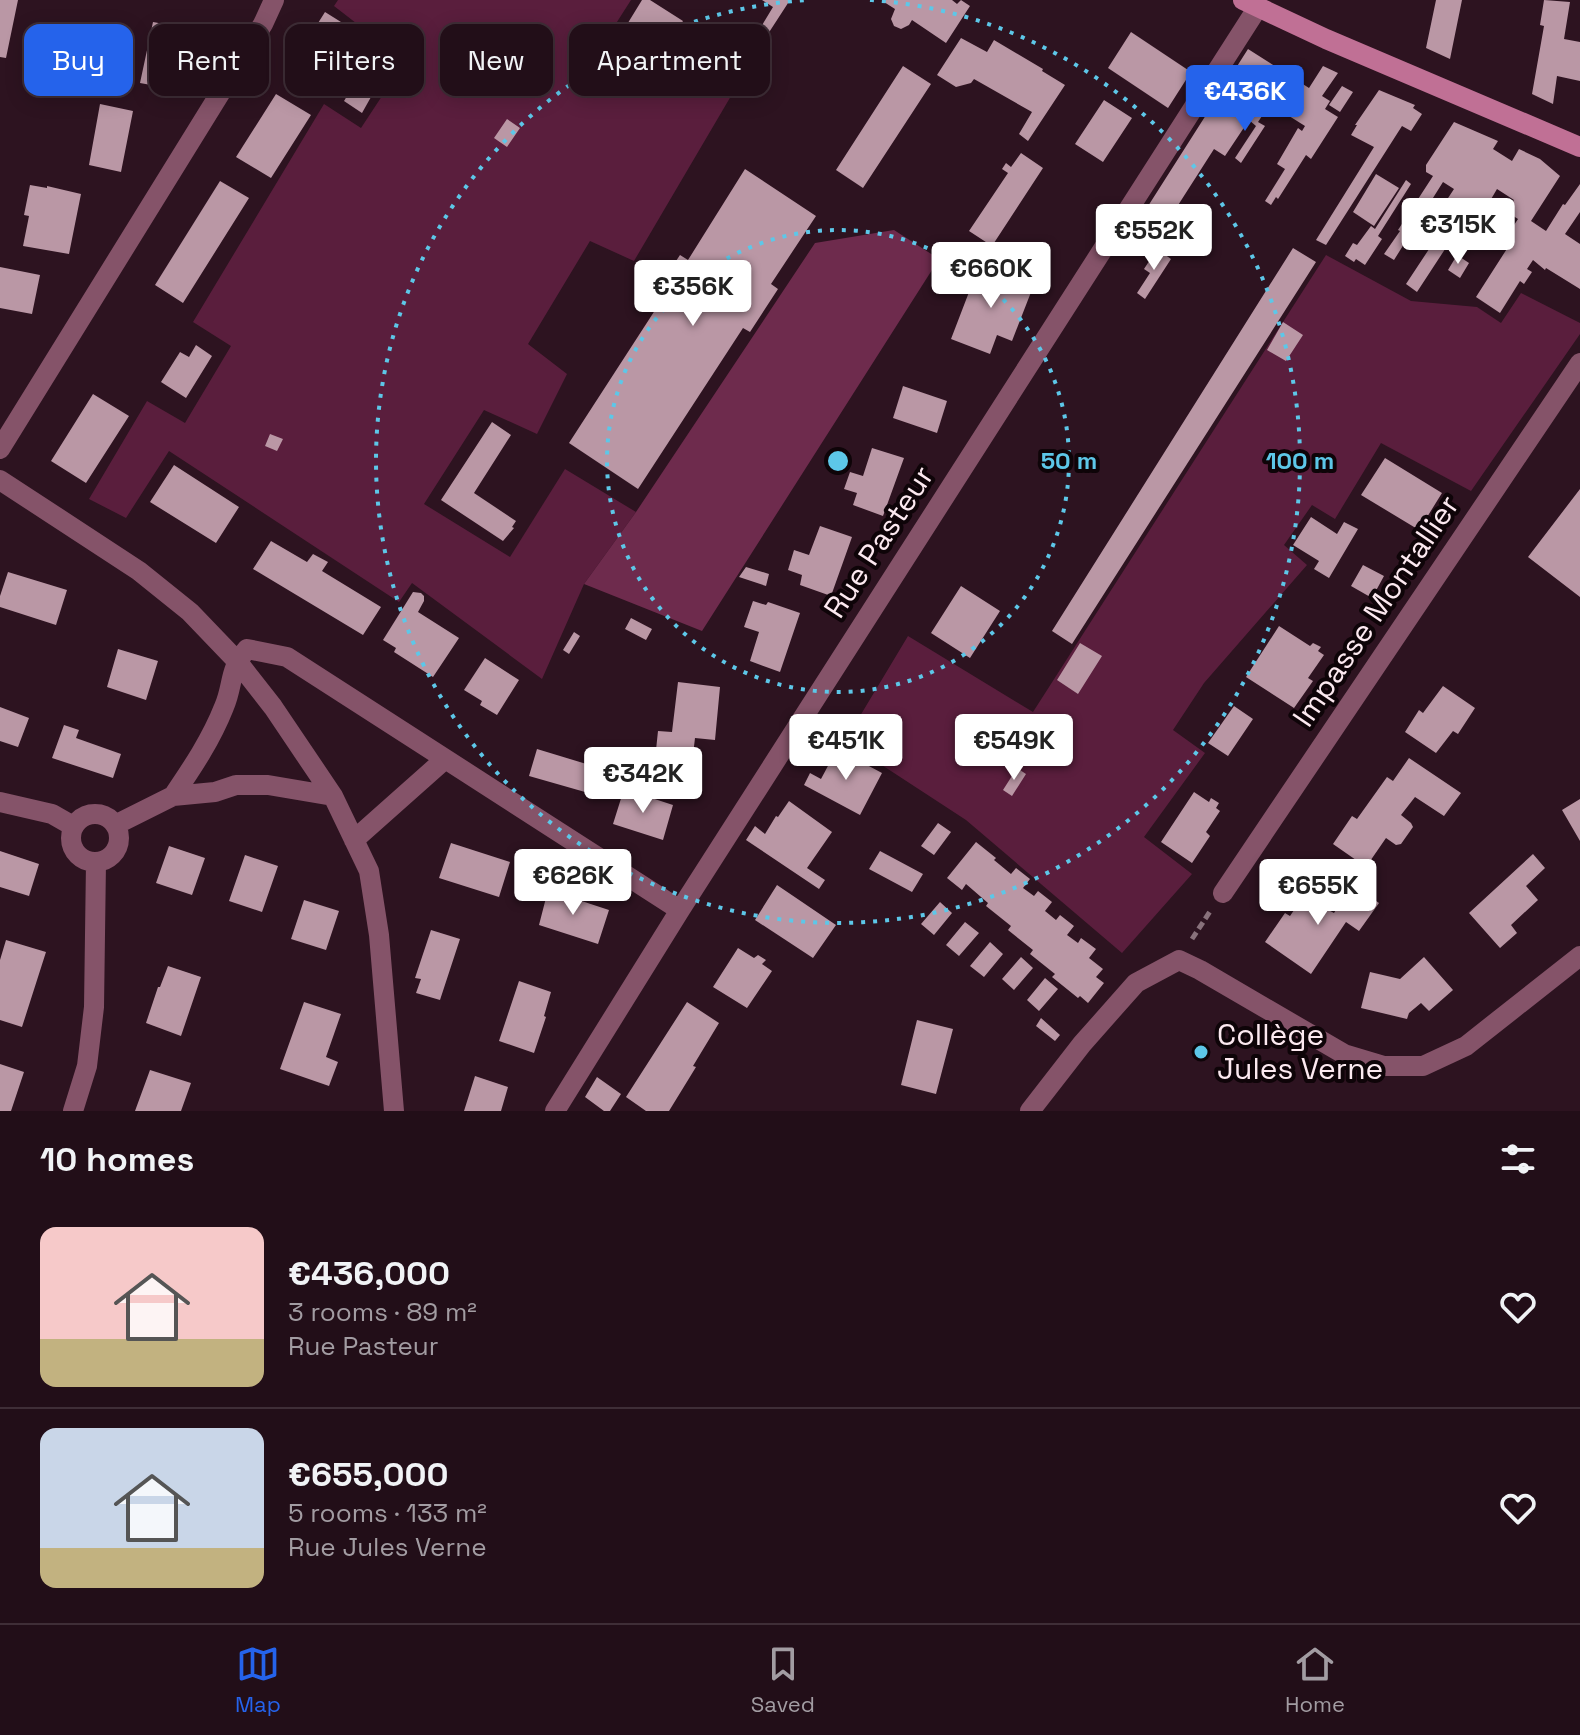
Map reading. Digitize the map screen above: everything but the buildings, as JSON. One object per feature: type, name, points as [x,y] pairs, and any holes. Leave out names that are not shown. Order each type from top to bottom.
[{"type":"main road","points":[[1250,3],[1326,39],[1580,147]]},
{"type":"street","points":[[0,449],[263,24],[274,0]]},
{"type":"street","name":"Rue Pasteur","points":[[555,1111],[1250,3]]},
{"type":"street","name":"Impasse Montallier","points":[[1223,893],[1580,363]]},
{"type":"street","points":[[0,480],[139,571],[190,612],[237,661],[273,707],[333,796],[369,871],[373,891],[394,1111]]},
{"type":"street","points":[[173,796],[203,750],[226,704],[237,661],[247,649],[287,657],[680,910]]},
{"type":"street","points":[[354,840],[444,760]]},
{"type":"street","points":[[115,825],[173,796],[215,792],[236,785],[268,785],[333,796]]},
{"type":"street","points":[[0,802],[52,814],[73,826]]},
{"type":"street","points":[[86,815],[102,815],[115,825],[119,833],[117,849],[111,856],[88,862],[76,854],[71,840],[73,826],[86,815]]},
{"type":"street","points":[[73,1111],[87,1066],[94,1007],[96,862]]},
{"type":"street","points":[[1030,1111],[1082,1044],[1136,983],[1179,960],[1344,1054],[1384,1066],[1423,1066],[1466,1046],[1580,956]]},
{"type":"path","points":[[1179,960],[1223,893]]},
{"type":"shaded area","points":[[338,0],[631,0],[616,24],[569,24],[569,96],[731,96],[634,261],[590,241],[528,344],[567,374],[537,434],[484,410],[424,504],[510,557],[565,469],[636,512],[584,584],[542,679],[412,583],[399,602],[169,451],[126,518],[89,499],[147,401],[185,423],[231,346],[193,322],[324,104],[361,128],[382,96],[424,96],[424,24],[357,24],[334,6]]},
{"type":"shaded area","points":[[894,230],[939,259],[702,631],[584,584],[636,512],[815,243]]},
{"type":"shaded area","points":[[1326,255],[1411,301],[1477,307],[1501,323],[1521,293],[1580,323],[1580,334],[1471,491],[1381,443],[1335,519],[1312,505],[1284,545],[1307,565],[1204,683],[1173,730],[1205,753],[1144,837],[1192,874],[1122,953],[966,820],[845,741],[908,636],[1033,712]]},
{"type":"place","name":"Collège Jules Verne","points":[[1201,1052]]}]
